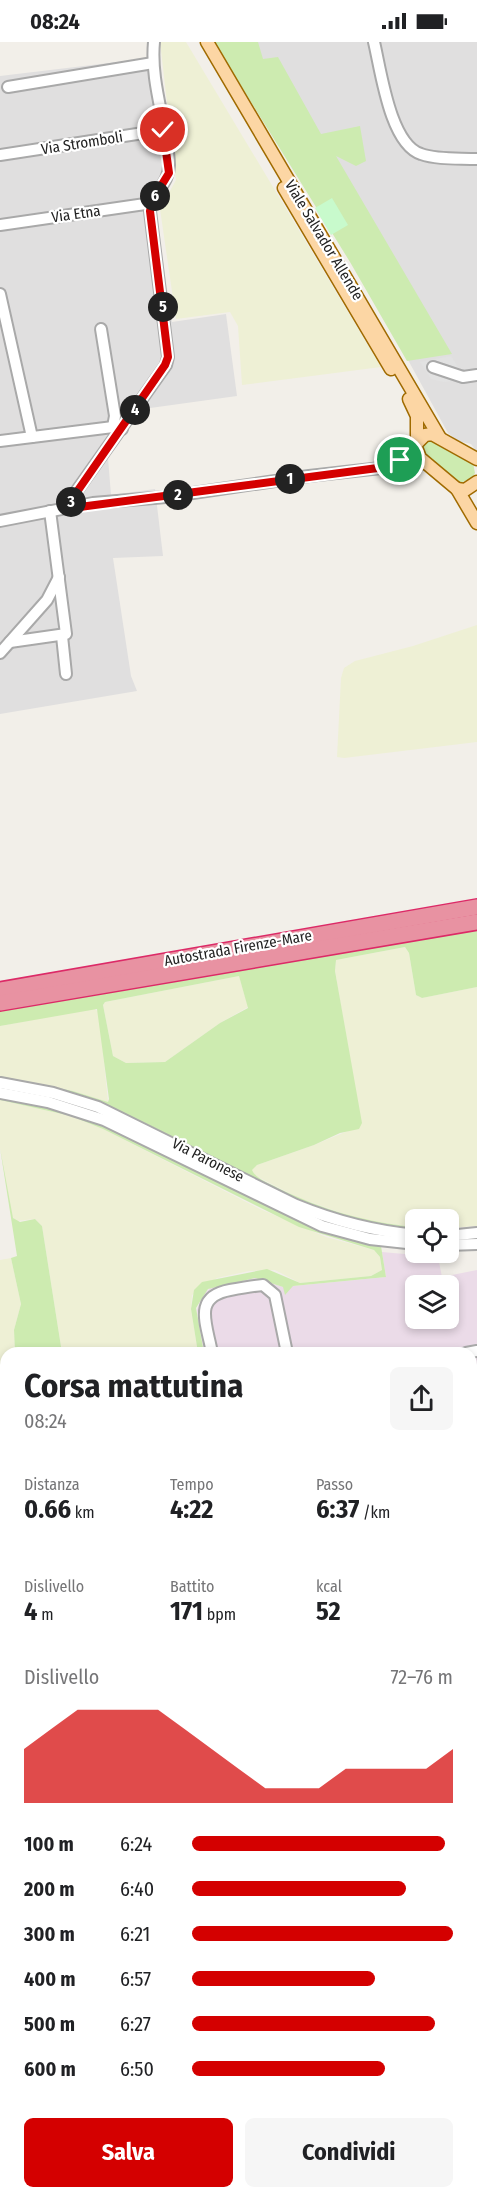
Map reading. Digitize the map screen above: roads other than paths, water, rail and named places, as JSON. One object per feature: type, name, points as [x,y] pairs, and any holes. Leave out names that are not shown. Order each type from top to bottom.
[{"type":"highway","name":"Autostrada Firenze-Mare","points":[[0,990],[477,907]]},
{"type":"highway","name":"Autostrada Firenze-Mare","points":[[0,1003],[477,922]]},
{"type":"main road","name":"Viale Salvador Allende","points":[[198,42],[412,405],[418,420],[416,445]]},
{"type":"main road","name":"Viale Salvador Allende","points":[[207,42],[440,438]]},
{"type":"main road","points":[[477,459],[440,438],[428,434],[416,445],[426,464],[457,489],[477,523]]},
{"type":"main road","points":[[457,489],[465,490],[477,482]]},
{"type":"street","points":[[72,508],[74,496],[117,428],[165,365],[168,357],[152,203],[169,173],[153,63],[154,42]]},
{"type":"street","points":[[374,42],[393,119],[398,132],[411,149],[420,154],[433,156],[477,159]]},
{"type":"street","points":[[8,87],[153,63]]},
{"type":"street","name":"Via Stromboli","points":[[0,155],[163,130]]},
{"type":"street","name":"Via Etna","points":[[0,225],[152,203]]},
{"type":"street","points":[[0,294],[2,318],[32,436]]},
{"type":"street","points":[[101,329],[117,428]]},
{"type":"street","points":[[433,367],[463,377],[477,375]]},
{"type":"street","points":[[0,441],[117,428]]},
{"type":"street","points":[[393,466],[416,445]]},
{"type":"street","points":[[463,451],[477,449]]},
{"type":"street","points":[[0,521],[72,508],[393,466],[426,464]]},
{"type":"street","points":[[50,512],[66,630],[62,636],[66,674]]},
{"type":"street","points":[[0,653],[47,600],[59,577]]},
{"type":"street","points":[[10,642],[62,636]]},
{"type":"street","name":"Via Paronese","points":[[0,1083],[69,1097],[108,1111],[296,1205],[329,1218],[373,1229],[405,1233]]},
{"type":"street","name":"Via Paronese","points":[[0,1093],[48,1102],[104,1120],[282,1209],[322,1226],[370,1239],[405,1243]]},
{"type":"street","points":[[459,1235],[477,1233]]},
{"type":"street","points":[[459,1245],[477,1244]]},
{"type":"street","points":[[211,1347],[204,1311],[207,1300],[217,1293],[255,1286],[267,1287],[278,1301],[287,1347]]}]
